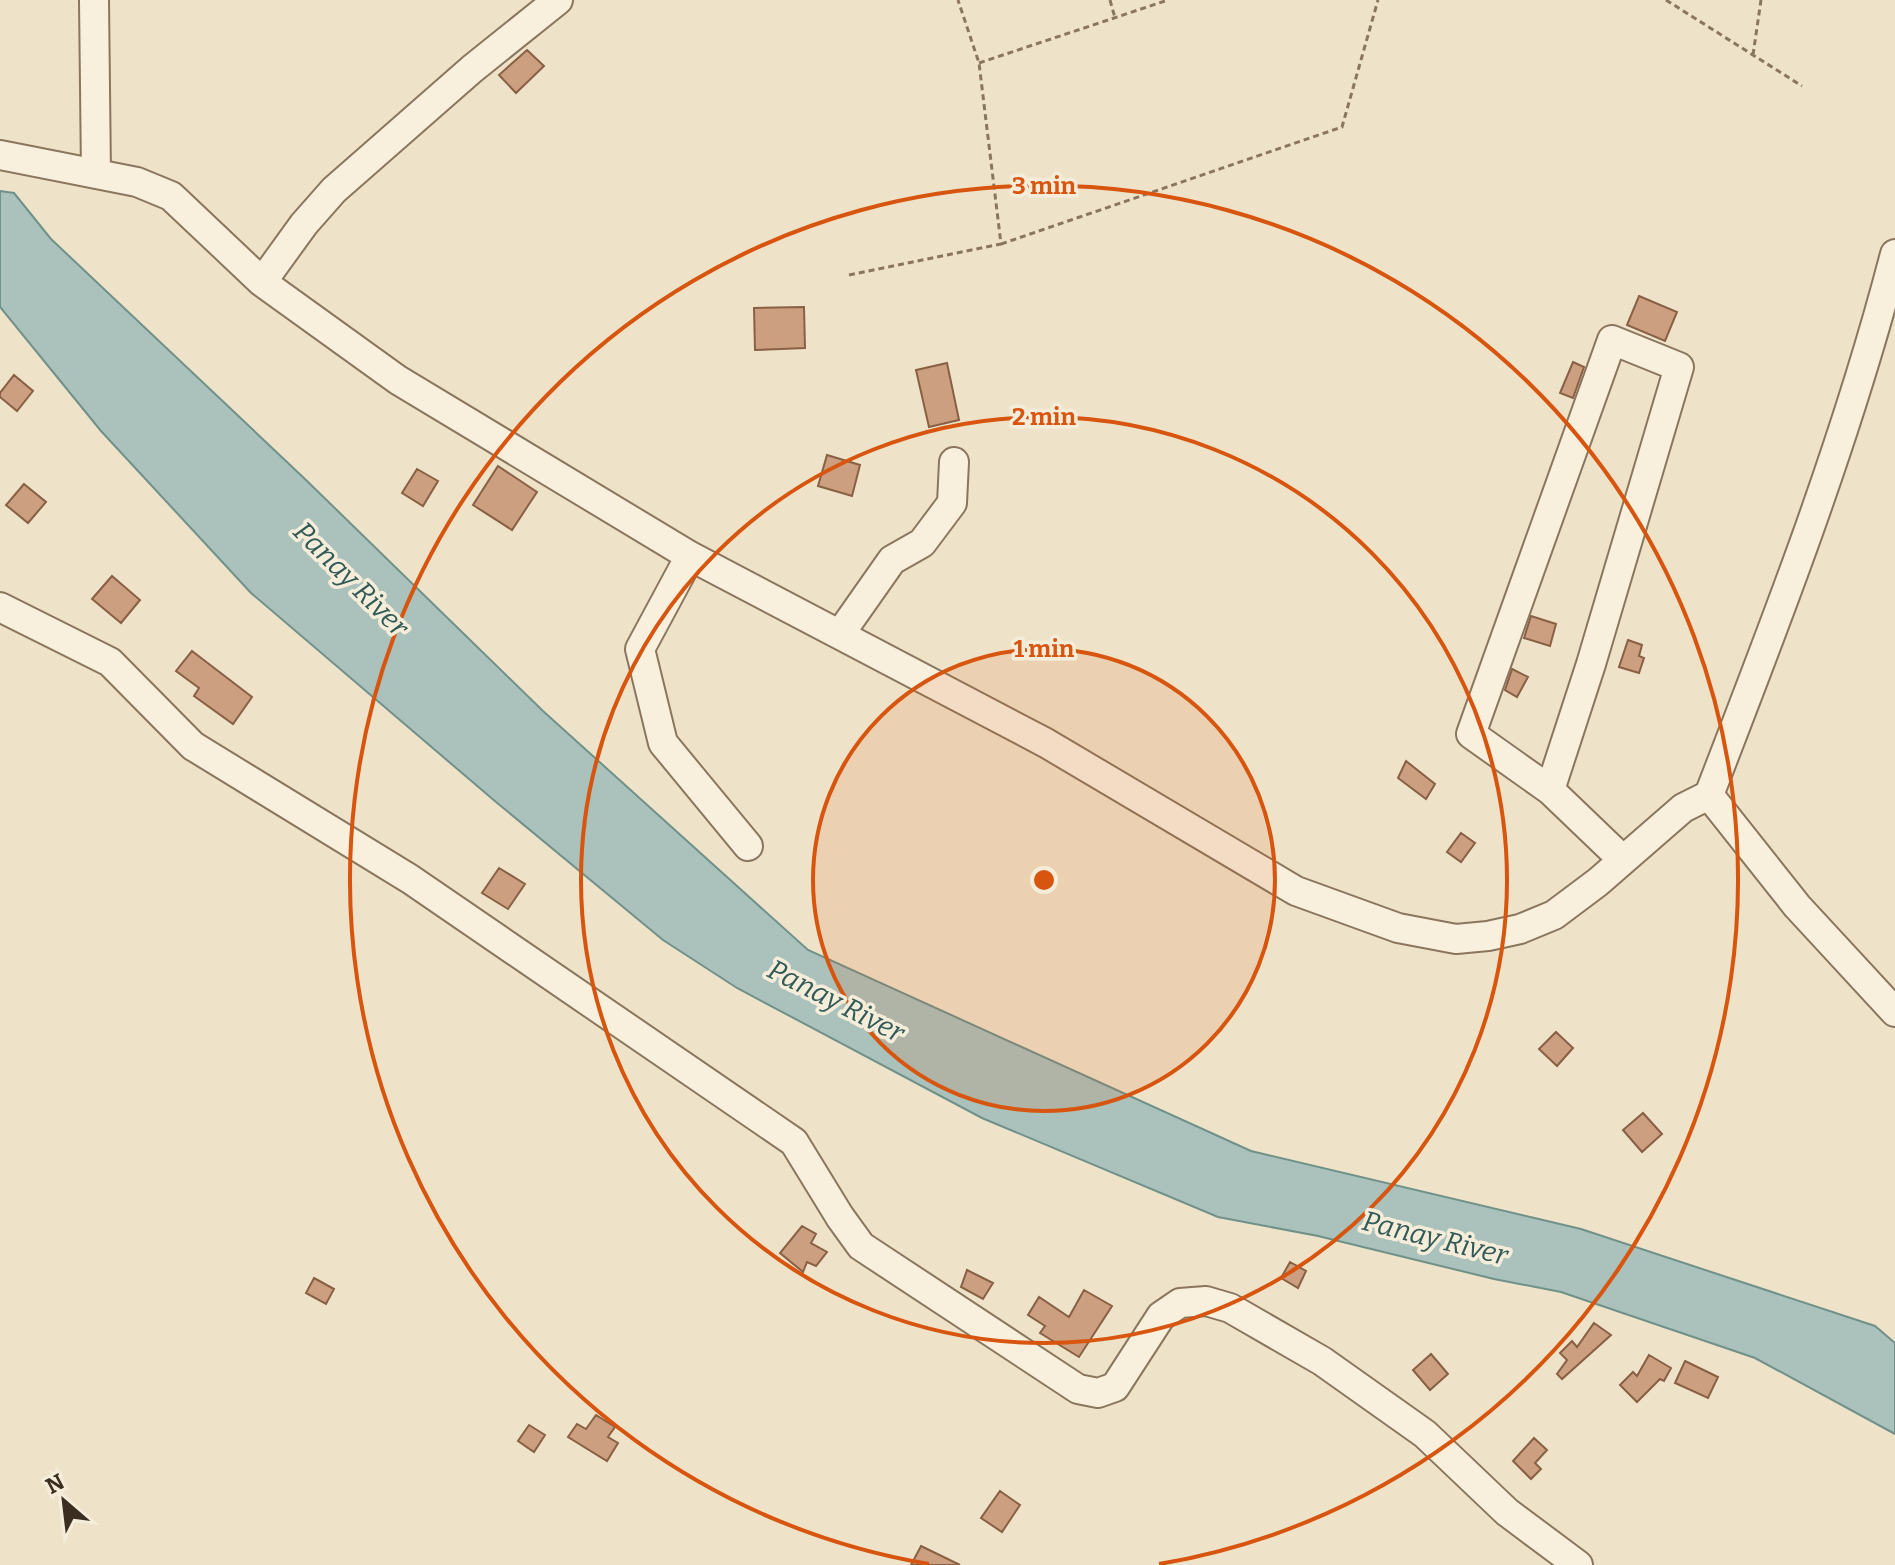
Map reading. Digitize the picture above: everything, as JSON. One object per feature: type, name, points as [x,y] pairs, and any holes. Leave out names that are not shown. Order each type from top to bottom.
[{"type":"street","points":[[94,0],[96,174]]},
{"type":"street","points":[[262,282],[304,224],[334,190],[472,69],[558,0]]},
{"type":"street","points":[[0,155],[137,182],[171,196],[262,282],[398,380],[690,556],[1046,743],[1296,891],[1398,928],[1456,939],[1520,929],[1554,915],[1598,882],[1683,808],[1709,795],[1803,550],[1872,342],[1895,254]]},
{"type":"street","points":[[1550,790],[1591,664],[1679,367],[1612,340],[1471,734],[1550,790],[1622,859]]},
{"type":"street","points":[[840,634],[892,560],[922,543],[952,503],[954,462]]},
{"type":"street","points":[[690,556],[640,649],[663,743],[748,846]]},
{"type":"street","points":[[0,607],[110,662],[193,746],[410,879],[794,1142],[861,1246],[1078,1389],[1098,1393],[1115,1387],[1161,1316],[1180,1303],[1206,1301],[1230,1308],[1322,1361],[1425,1434],[1507,1512],[1578,1565]]},
{"type":"street","points":[[1709,795],[1797,906],[1895,1012]]},
{"type":"path","points":[[958,0],[979,63],[1001,244]]},
{"type":"path","points":[[1110,0],[1115,18]]},
{"type":"path","points":[[979,63],[1168,0]]},
{"type":"path","points":[[849,275],[1001,244],[1342,127],[1378,0]]},
{"type":"path","points":[[1666,0],[1802,86]]},
{"type":"path","points":[[1753,55],[1761,0]]},
{"type":"water","name":"Panay River","points":[[0,191],[14,193],[51,239],[306,480],[543,711],[808,950],[1251,1151],[1581,1229],[1875,1326],[1895,1343],[1895,1434],[1755,1358],[1561,1292],[1318,1236],[1218,1217],[982,1118],[737,988],[663,940],[251,593],[101,431],[0,307]]},
{"type":"building","points":[[527,50],[544,66],[516,93],[499,75]]},
{"type":"building","points":[[1639,296],[1677,312],[1665,341],[1627,325]]},
{"type":"building","points":[[804,307],[805,348],[755,350],[754,308]]},
{"type":"building","points":[[1573,362],[1584,367],[1573,398],[1560,393]]},
{"type":"building","points":[[947,363],[959,420],[929,427],[916,370]]},
{"type":"building","points":[[14,375],[33,391],[17,411],[0,397]]},
{"type":"building","points":[[827,455],[860,465],[852,496],[818,486]]},
{"type":"building","points":[[498,466],[537,492],[512,530],[473,505]]},
{"type":"building","points":[[417,469],[438,481],[423,506],[402,493]]},
{"type":"building","points":[[24,484],[46,502],[28,523],[6,505]]},
{"type":"building","points":[[112,576],[140,600],[121,623],[92,599]]},
{"type":"building","points":[[1531,616],[1556,624],[1550,646],[1524,638]]},
{"type":"building","points":[[1628,640],[1642,645],[1639,656],[1644,658],[1639,673],[1619,667]]},
{"type":"building","points":[[192,651],[252,697],[233,724],[194,696],[199,688],[176,671]]},
{"type":"building","points":[[1512,669],[1528,677],[1517,697],[1505,690]]},
{"type":"building","points":[[1406,761],[1435,784],[1426,799],[1398,778]]},
{"type":"building","points":[[1461,833],[1475,843],[1461,862],[1447,852]]},
{"type":"building","points":[[499,868],[525,884],[508,909],[482,893]]},
{"type":"building","points":[[1556,1032],[1573,1048],[1557,1066],[1539,1049]]},
{"type":"building","points":[[1643,1113],[1662,1134],[1642,1152],[1623,1130]]},
{"type":"building","points":[[802,1226],[816,1234],[811,1243],[827,1252],[816,1266],[807,1262],[803,1272],[780,1253]]},
{"type":"building","points":[[1290,1262],[1306,1271],[1298,1288],[1281,1278]]},
{"type":"building","points":[[967,1270],[993,1283],[983,1299],[961,1287]]},
{"type":"building","points":[[314,1278],[334,1289],[326,1304],[306,1293]]},
{"type":"building","points":[[1084,1290],[1112,1306],[1079,1357],[1040,1333],[1045,1326],[1028,1315],[1039,1297],[1069,1317]]},
{"type":"building","points":[[1594,1323],[1611,1335],[1562,1379],[1557,1374],[1567,1360],[1560,1353],[1572,1341],[1577,1347]]},
{"type":"building","points":[[1431,1354],[1448,1374],[1430,1390],[1413,1370]]},
{"type":"building","points":[[1649,1355],[1671,1368],[1664,1381],[1660,1379],[1637,1402],[1620,1385],[1633,1372],[1637,1376]]},
{"type":"building","points":[[1685,1361],[1718,1377],[1708,1398],[1675,1383]]},
{"type":"building","points":[[596,1415],[615,1427],[608,1437],[618,1443],[607,1461],[568,1437],[577,1424],[586,1429]]},
{"type":"building","points":[[529,1425],[545,1435],[534,1452],[518,1441]]},
{"type":"building","points":[[1534,1438],[1547,1450],[1535,1463],[1541,1469],[1531,1479],[1513,1461]]},
{"type":"building","points":[[1000,1491],[1020,1505],[1002,1532],[981,1518]]},
{"type":"building","points":[[921,1546],[960,1565],[911,1565]]}]
